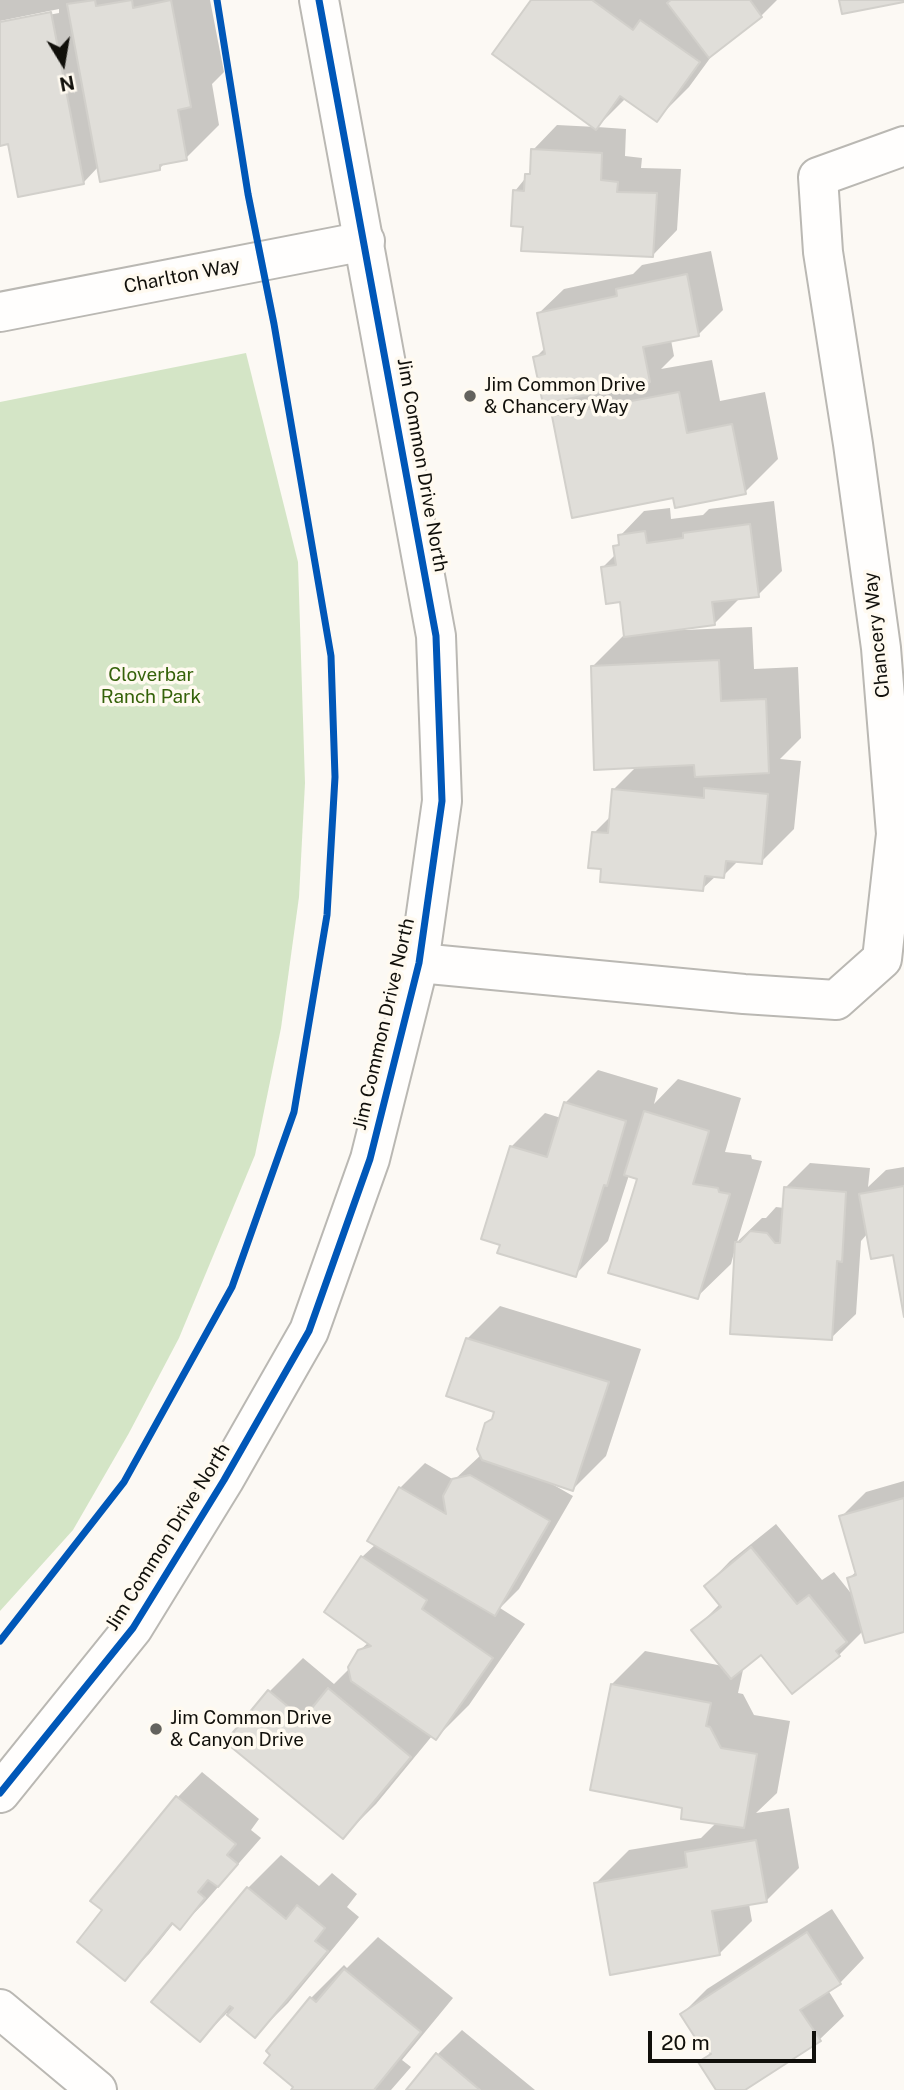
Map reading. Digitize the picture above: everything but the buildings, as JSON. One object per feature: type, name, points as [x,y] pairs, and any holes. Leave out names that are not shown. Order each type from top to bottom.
[{"type":"street","name":"Jim Common Drive North","points":[[0,1793],[133,1628],[224,1480],[309,1331],[370,1159],[419,963],[442,801],[436,636],[319,0]]},
{"type":"street","name":"Chancery Way","points":[[419,963],[744,994],[836,1000],[882,959],[896,834],[879,635],[823,252],[818,177],[904,146]]},
{"type":"street","name":"Charlton Way","points":[[0,312],[365,241]]},
{"type":"street","points":[[0,2009],[97,2090]]},
{"type":"path","points":[[217,0],[248,194]]},
{"type":"green space","name":"Cloverbar Ranch Park","points":[[246,353],[298,562],[305,783],[299,897],[281,1028],[255,1155],[179,1338],[129,1433],[73,1530],[0,1611],[0,402]]},
{"type":"cycle path","points":[[0,1641],[124,1482],[232,1287],[294,1112],[327,915],[335,777],[331,656],[274,324],[248,194],[217,0]]},
{"type":"cycle path","points":[[0,1793],[133,1628],[224,1480],[309,1331],[370,1159],[419,963],[442,801],[436,636],[319,0]]},
{"type":"place","name":"Jim Common Drive & Chancery Way","points":[[470,396]]},
{"type":"place","name":"Jim Common Drive & Canyon Drive","points":[[156,1729]]}]
